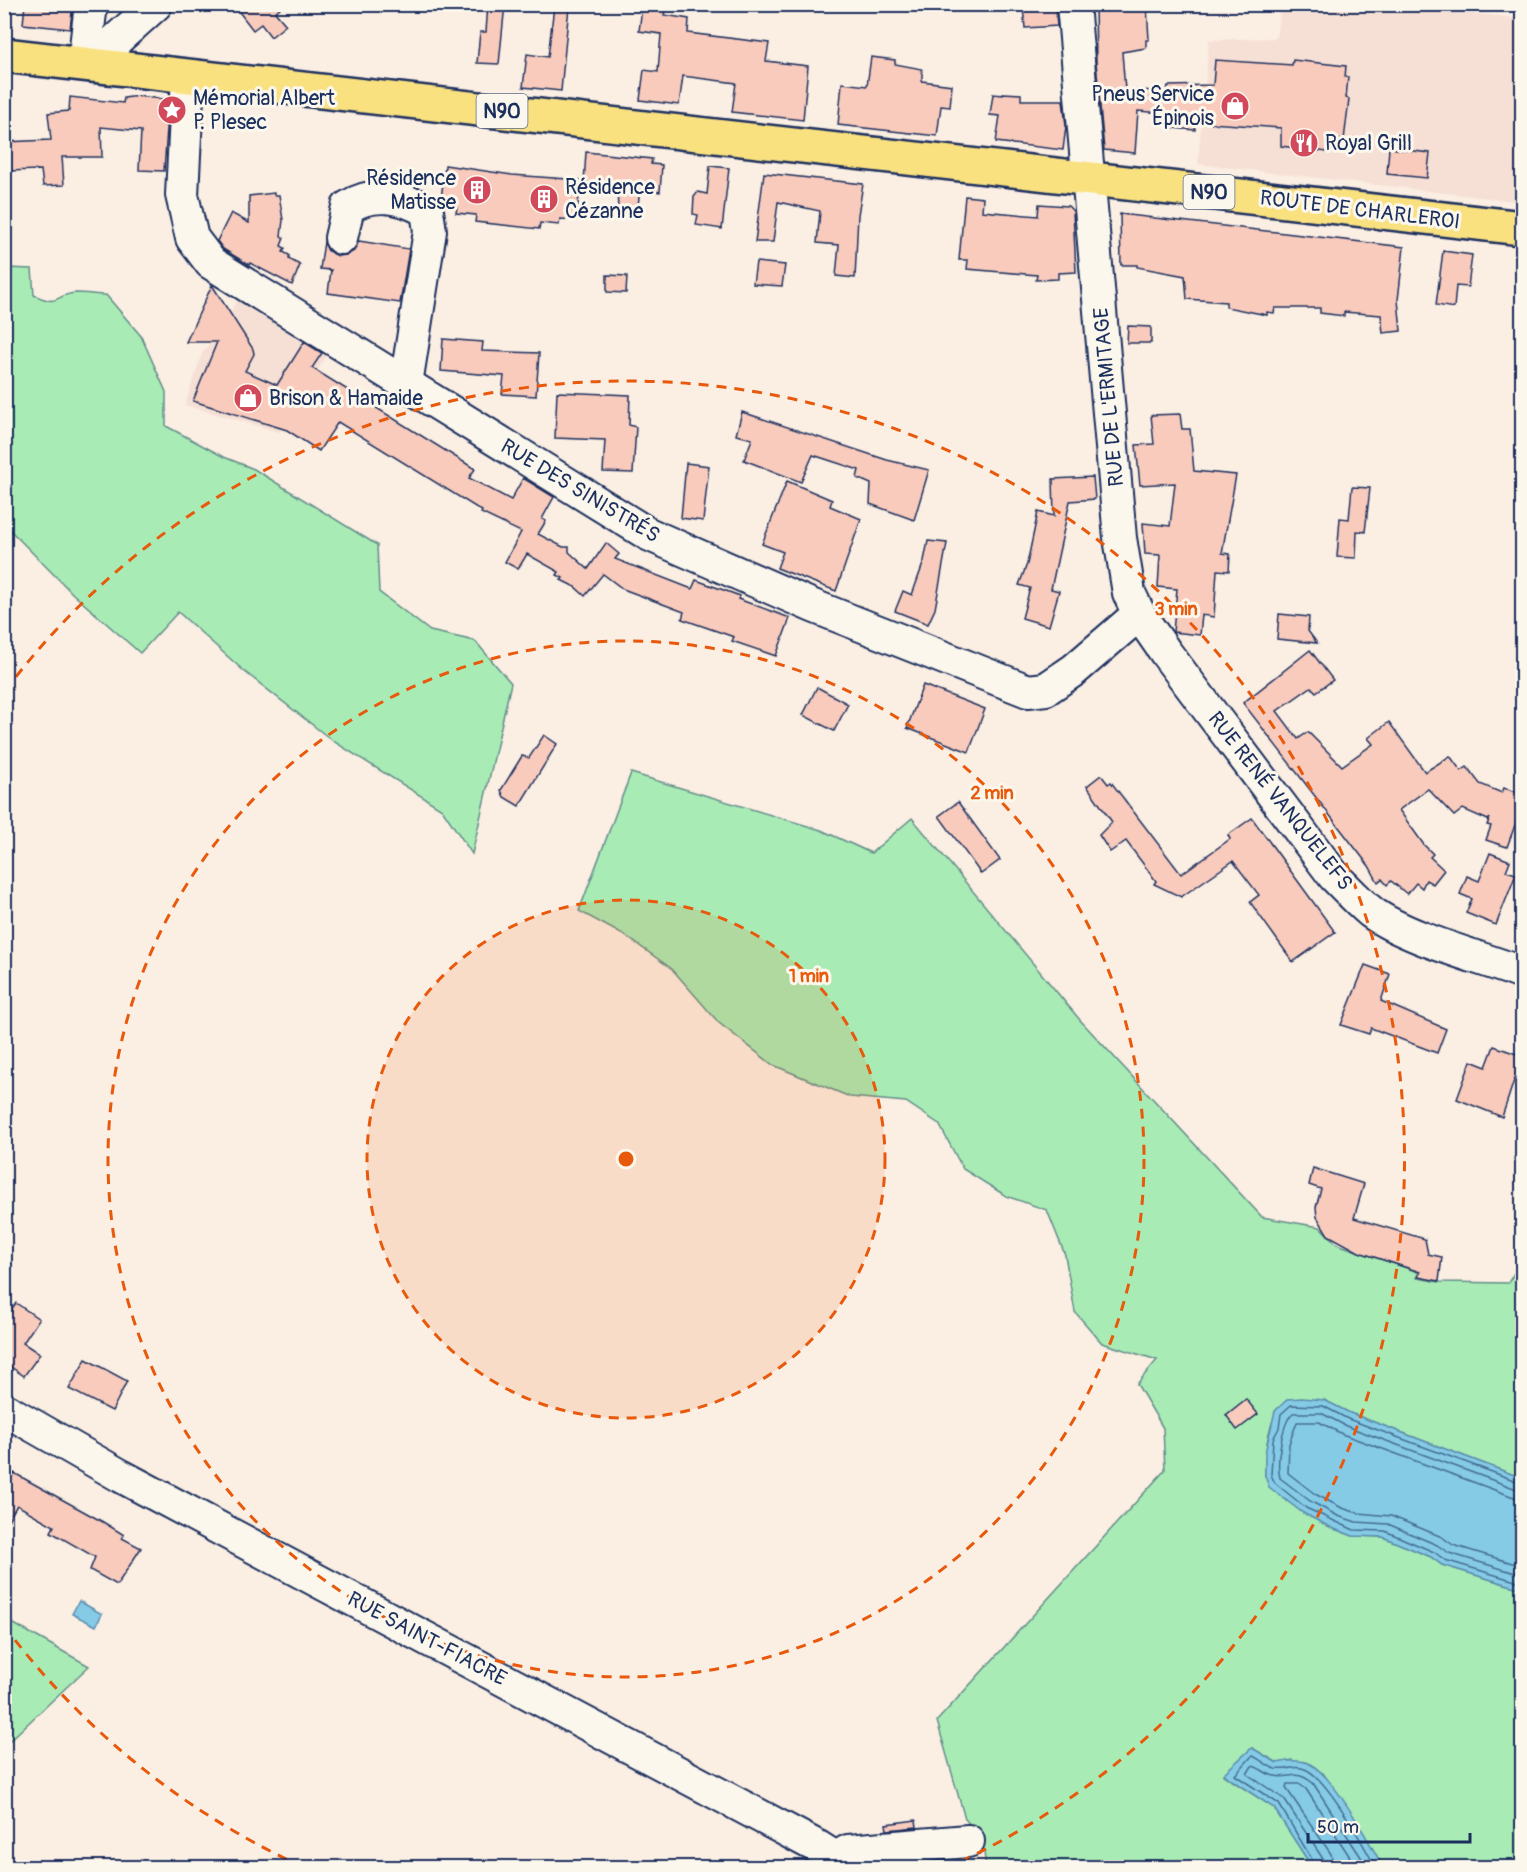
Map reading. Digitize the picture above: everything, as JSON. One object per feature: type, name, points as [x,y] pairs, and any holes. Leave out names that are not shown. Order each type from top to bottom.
[{"type":"main road","name":"N90","points":[[4,55],[101,56],[188,76],[1090,178]]},
{"type":"main road","name":"ROUTE DE CHARLEROI","points":[[1090,178],[1522,228]]},
{"type":"street","points":[[91,4],[101,56]]},
{"type":"street","points":[[101,56],[108,21],[106,4]]},
{"type":"street","points":[[101,56],[156,4]]},
{"type":"street","name":"RUE DE L'ERMITAGE","points":[[1073,4],[1120,538],[1129,593],[1139,614]]},
{"type":"street","name":"RUE DES SINISTRÉS","points":[[188,76],[182,195],[192,238],[211,263],[659,540],[813,606],[1028,691],[1046,688],[1074,670],[1139,614]]},
{"type":"street","points":[[341,238],[348,207],[360,199],[389,197],[411,202],[427,211],[430,231],[406,384]]},
{"type":"street","name":"RUE RENÉ VANQUELEFS","points":[[1139,614],[1334,876],[1351,893],[1372,912],[1402,929],[1522,973]]},
{"type":"street","name":"RUE SAINT-FIACRE","points":[[4,1409],[131,1481],[843,1863]]},
{"type":"street","points":[[843,1863],[849,1851],[968,1841]]},
{"type":"shaded area","points":[[1281,5],[1400,5],[1522,19],[1522,202],[1198,164],[1209,40],[1276,38]]},
{"type":"shaded area","points":[[240,295],[332,347],[279,432],[185,405],[202,354],[221,329]]},
{"type":"green space","points":[[5,268],[32,269],[34,295],[43,299],[54,300],[76,293],[106,295],[141,336],[166,392],[166,426],[224,457],[254,469],[377,545],[379,592],[430,631],[475,641],[511,683],[472,854],[442,809],[333,741],[245,672],[178,612],[140,653],[73,594],[5,525]]},
{"type":"green space","points":[[631,773],[821,830],[871,853],[912,818],[1080,1020],[1262,1217],[1320,1227],[1337,1244],[1418,1272],[1417,1278],[1439,1282],[1508,1283],[1522,1260],[1522,1478],[1350,1413],[1324,1400],[1288,1399],[1271,1425],[1265,1476],[1303,1513],[1332,1528],[1353,1536],[1383,1537],[1431,1557],[1442,1565],[1522,1589],[1522,1867],[1383,1867],[1363,1832],[1323,1773],[1292,1760],[1278,1763],[1252,1748],[1223,1775],[1274,1808],[1312,1867],[986,1867],[982,1838],[965,1819],[937,1721],[1165,1470],[1163,1428],[1137,1384],[1157,1360],[1102,1343],[1075,1312],[1065,1255],[1047,1210],[1006,1196],[963,1169],[939,1124],[906,1102],[850,1097],[773,1065],[719,1023],[672,969],[627,937],[579,911]]},
{"type":"green space","points":[[5,1619],[89,1666],[5,1745]]},
{"type":"water","points":[[1288,1399],[1324,1400],[1350,1413],[1522,1478],[1522,1589],[1442,1565],[1431,1557],[1383,1537],[1353,1536],[1332,1528],[1303,1513],[1269,1487],[1265,1476],[1265,1453],[1275,1411]]},
{"type":"water","points":[[79,1601],[102,1614],[96,1626],[72,1614]]},
{"type":"water","points":[[1252,1748],[1277,1763],[1302,1761],[1319,1771],[1340,1795],[1383,1867],[1312,1867],[1274,1808],[1223,1774]]},
{"type":"building","points":[[25,4],[73,4],[70,29],[23,24]]},
{"type":"building","points":[[233,4],[285,4],[275,12],[286,25],[271,37],[261,24],[253,30]]},
{"type":"building","points":[[488,4],[505,4],[499,64],[477,63],[480,32],[486,32]]},
{"type":"building","points":[[1055,4],[1057,26],[1025,28],[1023,7]]},
{"type":"building","points":[[1095,4],[1127,4],[1128,8],[1147,6],[1149,40],[1146,40],[1146,48],[1122,52],[1125,90],[1167,91],[1168,86],[1213,85],[1215,60],[1292,65],[1293,60],[1346,66],[1345,77],[1348,77],[1346,98],[1349,99],[1344,140],[1328,139],[1327,152],[1281,146],[1281,128],[1196,122],[1195,130],[1173,128],[1175,114],[1138,111],[1135,153],[1104,150],[1096,62]]},
{"type":"building","points":[[554,6],[569,7],[561,91],[523,87],[527,54],[548,57]]},
{"type":"building","points":[[642,8],[665,11],[664,15],[689,19],[688,33],[769,43],[766,61],[808,66],[803,120],[732,112],[736,83],[683,76],[679,105],[640,100],[644,70],[658,72],[661,34],[639,31]]},
{"type":"building","points":[[871,57],[895,60],[895,64],[922,69],[922,81],[952,85],[950,107],[941,106],[937,136],[838,125],[842,83],[867,86]]},
{"type":"building","points":[[1003,93],[1021,94],[1021,100],[1063,100],[1066,126],[1063,150],[996,142],[1000,116],[990,115],[993,94],[1003,95]]},
{"type":"building","points":[[139,96],[169,100],[164,171],[139,170],[141,131],[101,127],[102,157],[62,157],[64,185],[43,186],[41,170],[4,171],[4,142],[51,140],[48,113],[69,111],[70,97],[123,103],[124,98]]},
{"type":"building","points":[[1389,148],[1430,153],[1427,178],[1387,174]]},
{"type":"building","points":[[586,152],[652,159],[651,164],[662,165],[660,192],[640,189],[637,214],[618,211],[617,186],[584,183]]},
{"type":"building","points":[[445,165],[512,175],[581,180],[576,220],[560,219],[559,225],[540,223],[539,229],[475,222],[476,215],[456,213],[457,207],[444,205],[441,200]]},
{"type":"building","points":[[710,166],[729,168],[722,229],[696,225],[698,215],[693,214],[694,197],[698,192],[707,194]]},
{"type":"building","points":[[764,173],[863,184],[858,215],[855,278],[836,276],[839,245],[817,243],[820,211],[778,202],[773,242],[755,242]]},
{"type":"building","points":[[274,193],[274,195],[279,195],[283,220],[281,236],[284,238],[281,246],[285,248],[283,252],[289,255],[289,259],[300,265],[292,285],[250,263],[249,265],[223,249],[217,241],[231,213],[249,223],[249,196]]},
{"type":"building","points":[[965,196],[983,198],[982,211],[1038,216],[1039,204],[1068,206],[1073,211],[1076,272],[1058,273],[1058,279],[1036,280],[1037,275],[967,269],[968,260],[959,260]]},
{"type":"building","points":[[1120,214],[1404,247],[1398,300],[1401,331],[1383,333],[1381,315],[1344,312],[1344,316],[1320,313],[1320,308],[1275,308],[1274,313],[1267,312],[1267,315],[1226,307],[1226,302],[1187,299],[1185,276],[1137,267],[1137,265],[1121,265]]},
{"type":"building","points":[[359,241],[409,249],[400,303],[328,293],[331,270],[320,269],[324,242],[328,251],[338,256],[354,251]]},
{"type":"building","points":[[1443,251],[1472,255],[1468,287],[1456,286],[1454,308],[1436,305]]},
{"type":"building","points":[[756,262],[785,265],[782,286],[753,284]]},
{"type":"building","points":[[607,275],[627,276],[626,293],[607,292]]},
{"type":"building","points":[[212,285],[253,349],[254,354],[245,371],[277,385],[304,342],[322,353],[312,368],[475,469],[469,478],[511,500],[523,478],[554,497],[542,519],[546,521],[538,534],[563,547],[569,547],[569,552],[588,569],[606,543],[619,554],[615,559],[692,589],[696,580],[740,596],[738,599],[790,618],[776,656],[732,641],[734,637],[682,619],[684,612],[623,589],[603,574],[585,596],[575,587],[561,580],[563,578],[557,575],[559,572],[527,554],[518,569],[505,562],[521,532],[481,513],[482,511],[338,422],[319,451],[287,430],[193,401],[217,342],[186,342]]},
{"type":"building","points":[[1128,326],[1151,327],[1151,343],[1127,343]]},
{"type":"building","points":[[443,339],[483,342],[482,351],[539,353],[536,396],[502,394],[504,376],[441,371]]},
{"type":"building","points":[[557,392],[630,395],[629,425],[636,427],[633,473],[603,472],[605,440],[555,438]]},
{"type":"building","points":[[742,412],[887,460],[929,470],[914,520],[870,504],[871,484],[857,478],[859,470],[813,455],[801,482],[744,460],[752,439],[736,435]]},
{"type":"building","points":[[1180,414],[1182,429],[1190,429],[1194,471],[1236,475],[1222,553],[1230,554],[1229,571],[1217,570],[1214,617],[1202,615],[1200,635],[1173,632],[1177,589],[1158,587],[1160,555],[1145,554],[1143,523],[1170,526],[1175,483],[1140,485],[1136,445],[1154,444],[1151,415]]},
{"type":"building","points":[[686,463],[709,466],[703,521],[681,518]]},
{"type":"building","points":[[1093,477],[1095,499],[1070,501],[1051,589],[1059,591],[1049,626],[1022,618],[1030,588],[1019,585],[1027,564],[1038,512],[1054,516],[1053,479]]},
{"type":"building","points":[[787,481],[832,500],[830,506],[861,519],[836,591],[777,568],[783,552],[762,544]]},
{"type":"building","points":[[1352,487],[1370,488],[1365,532],[1357,531],[1356,558],[1337,557],[1340,518],[1349,519]]},
{"type":"building","points":[[928,541],[947,543],[935,609],[928,624],[895,611],[903,591],[912,595],[924,561]]},
{"type":"building","points":[[1279,614],[1309,617],[1308,631],[1317,643],[1277,639]]},
{"type":"building","points":[[1310,650],[1333,680],[1316,692],[1311,687],[1277,711],[1298,739],[1308,732],[1342,766],[1373,744],[1368,738],[1389,722],[1425,772],[1450,756],[1461,771],[1467,767],[1480,784],[1502,793],[1504,788],[1522,794],[1518,805],[1522,806],[1507,847],[1486,840],[1491,826],[1487,825],[1490,818],[1488,820],[1463,809],[1454,816],[1428,789],[1399,810],[1433,854],[1430,857],[1444,870],[1433,884],[1426,880],[1422,888],[1416,883],[1407,894],[1391,881],[1387,885],[1382,879],[1378,882],[1369,866],[1243,703]]},
{"type":"building","points":[[923,685],[985,709],[969,752],[907,728]]},
{"type":"building","points":[[817,687],[848,704],[834,731],[803,715]]},
{"type":"building","points":[[544,735],[557,744],[519,806],[504,797],[501,790],[522,756],[529,758]]},
{"type":"building","points":[[1101,775],[1108,784],[1111,782],[1181,874],[1230,839],[1228,835],[1252,818],[1335,932],[1293,962],[1250,902],[1259,895],[1233,861],[1181,897],[1154,884],[1156,881],[1126,841],[1110,852],[1099,835],[1112,822],[1087,786]]},
{"type":"building","points":[[958,802],[1000,860],[981,874],[939,816]]},
{"type":"building","points":[[1490,853],[1510,861],[1506,871],[1516,874],[1496,925],[1466,913],[1472,899],[1460,894],[1467,876],[1479,881]]},
{"type":"building","points":[[1365,965],[1390,974],[1381,1001],[1446,1029],[1437,1053],[1371,1028],[1369,1034],[1341,1025]]},
{"type":"building","points":[[1494,1046],[1522,1056],[1502,1117],[1457,1099],[1471,1061],[1486,1067]]},
{"type":"building","points":[[1313,1168],[1364,1184],[1354,1218],[1425,1239],[1428,1254],[1442,1257],[1439,1281],[1418,1277],[1420,1272],[1359,1252],[1328,1235],[1317,1217],[1316,1207],[1321,1189],[1309,1185]]},
{"type":"building","points":[[16,1303],[39,1319],[23,1343],[40,1354],[24,1376],[8,1365],[4,1371],[4,1321]]},
{"type":"building","points":[[86,1359],[127,1381],[112,1411],[69,1389]]},
{"type":"building","points":[[1246,1399],[1258,1414],[1237,1430],[1226,1415]]},
{"type":"building","points":[[14,1473],[103,1522],[124,1535],[122,1538],[141,1548],[117,1585],[90,1570],[95,1557],[51,1532],[54,1526],[17,1505],[4,1527],[4,1490]]},
{"type":"building","points":[[916,1820],[917,1827],[887,1830],[886,1824]]},
{"type":"building","points":[[921,1863],[922,1868],[892,1868],[891,1865]]},
{"type":"place","name":"Pneus Service Épinois","points":[[1235,106]]},
{"type":"place","name":"Mémorial Albert P. Plesec","points":[[172,110]]},
{"type":"place","name":"Royal Grill","points":[[1304,143]]},
{"type":"place","name":"Résidence Matisse","points":[[477,190]]},
{"type":"place","name":"Résidence Cézanne","points":[[544,199]]},
{"type":"place","name":"Brison & Hamaide","points":[[248,398]]}]
